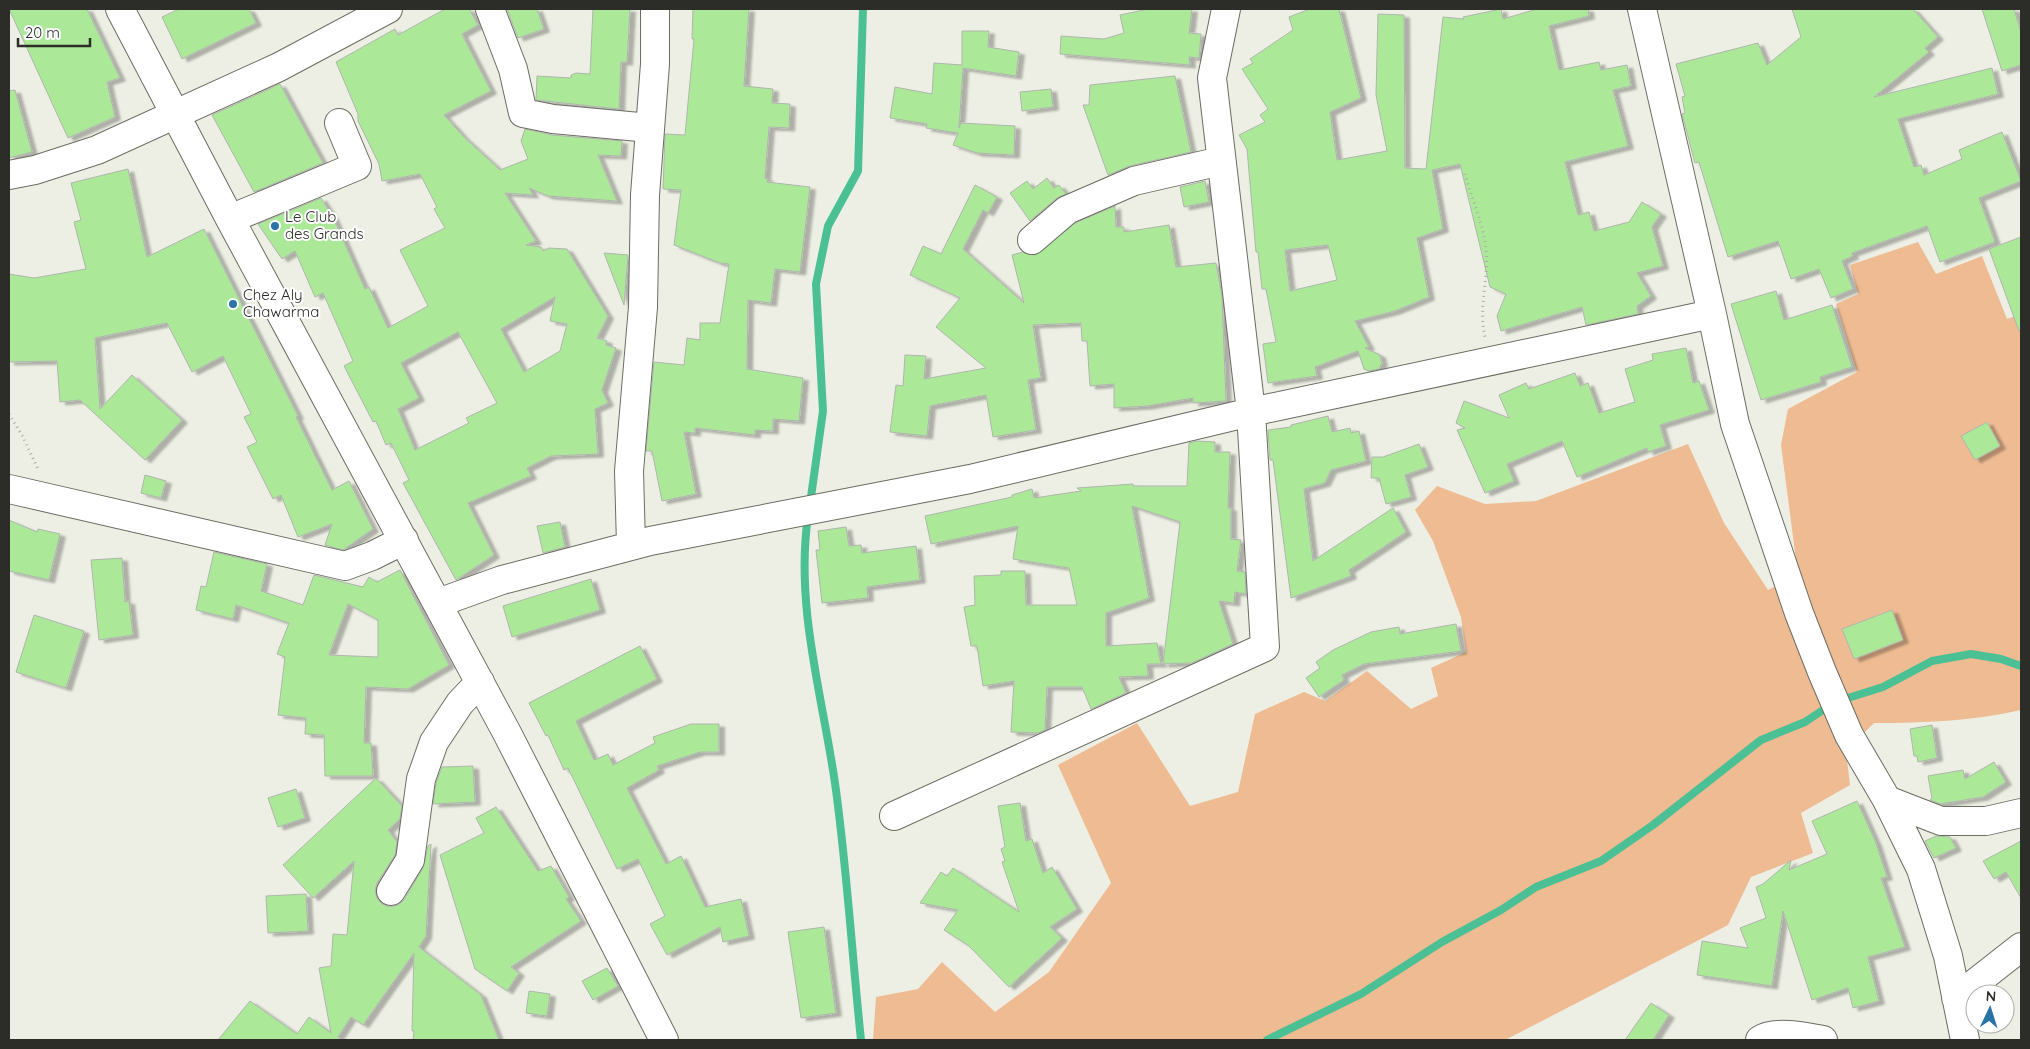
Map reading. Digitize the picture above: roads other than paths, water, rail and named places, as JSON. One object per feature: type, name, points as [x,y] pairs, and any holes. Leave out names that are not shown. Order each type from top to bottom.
[{"type":"street","points":[[120,9],[230,220],[480,682],[664,1040]]},
{"type":"street","points":[[9,175],[35,170],[97,150],[279,67],[388,9]]},
{"type":"street","points":[[490,9],[513,69],[523,114],[553,119],[650,128]]},
{"type":"street","points":[[631,545],[629,472],[643,307],[645,194],[655,64],[655,9]]},
{"type":"street","points":[[894,816],[1265,647],[1251,412],[1212,78],[1226,9]]},
{"type":"street","points":[[1642,9],[1712,314],[1735,424],[1799,613],[1822,672],[1849,734],[1888,800],[1921,869],[1948,956],[1965,1040]]},
{"type":"street","points":[[230,220],[357,166],[338,123]]},
{"type":"street","points":[[1032,240],[1067,210],[1134,181],[1221,161]]},
{"type":"street","points":[[438,603],[502,580],[631,545],[970,479],[1251,412],[1712,314]]},
{"type":"street","points":[[9,489],[345,566],[372,556],[404,540]]},
{"type":"street","points":[[391,891],[410,860],[421,779],[434,742],[460,703],[480,682]]},
{"type":"street","points":[[1888,800],[1942,821],[1986,821],[2021,813]]},
{"type":"street","points":[[1956,998],[2021,947]]},
{"type":"street","points":[[1760,1040],[1764,1037],[1796,1036],[1823,1040]]},
{"type":"waterway","points":[[810,504],[823,411],[816,284],[828,226],[858,171],[863,9]]},
{"type":"waterway","points":[[808,516],[805,550],[807,617],[835,783],[861,1040]]},
{"type":"waterway","points":[[1267,1040],[1361,994],[1442,942],[1501,910],[1536,887],[1601,861],[1653,825],[1761,740],[1805,722],[1835,702],[1883,687],[1932,661],[1971,654],[2001,659],[2021,666]]},
{"type":"place","name":"Le Club des Grands","points":[[275,226]]},
{"type":"place","name":"Chez Aly Chawarma","points":[[233,304]]}]
